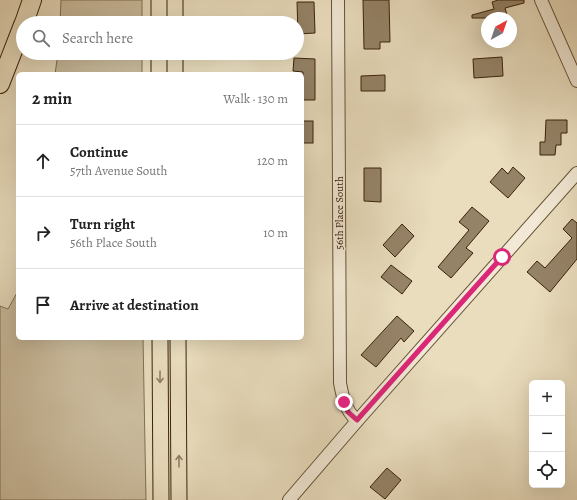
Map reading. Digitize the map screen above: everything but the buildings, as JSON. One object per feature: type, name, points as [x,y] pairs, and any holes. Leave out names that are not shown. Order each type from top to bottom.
[{"type":"highway","points":[[26,16],[32,0]]},
{"type":"highway","points":[[0,84],[16,42]]},
{"type":"main road","points":[[159,0],[159,16]]},
{"type":"main road","points":[[175,0],[175,16]]},
{"type":"main road","points":[[159,60],[159,72]]},
{"type":"main road","points":[[175,60],[175,72]]},
{"type":"main road","points":[[160,340],[161,500]]},
{"type":"main road","points":[[178,340],[179,500]]},
{"type":"street","name":"56th Place South","points":[[338,0],[340,383],[348,412],[357,420]]},
{"type":"street","points":[[541,0],[577,81]]},
{"type":"street","points":[[289,500],[357,420],[577,173]]},
{"type":"shaded area","points":[[61,0],[142,0],[142,16],[60,16]]},
{"type":"shaded area","points":[[57,60],[142,60],[142,72],[55,72]]},
{"type":"shaded area","points":[[16,295],[16,340],[143,340],[146,500],[0,500],[0,306],[8,309]]},
{"type":"route","points":[[344,402],[348,412],[357,420],[502,257]]}]
